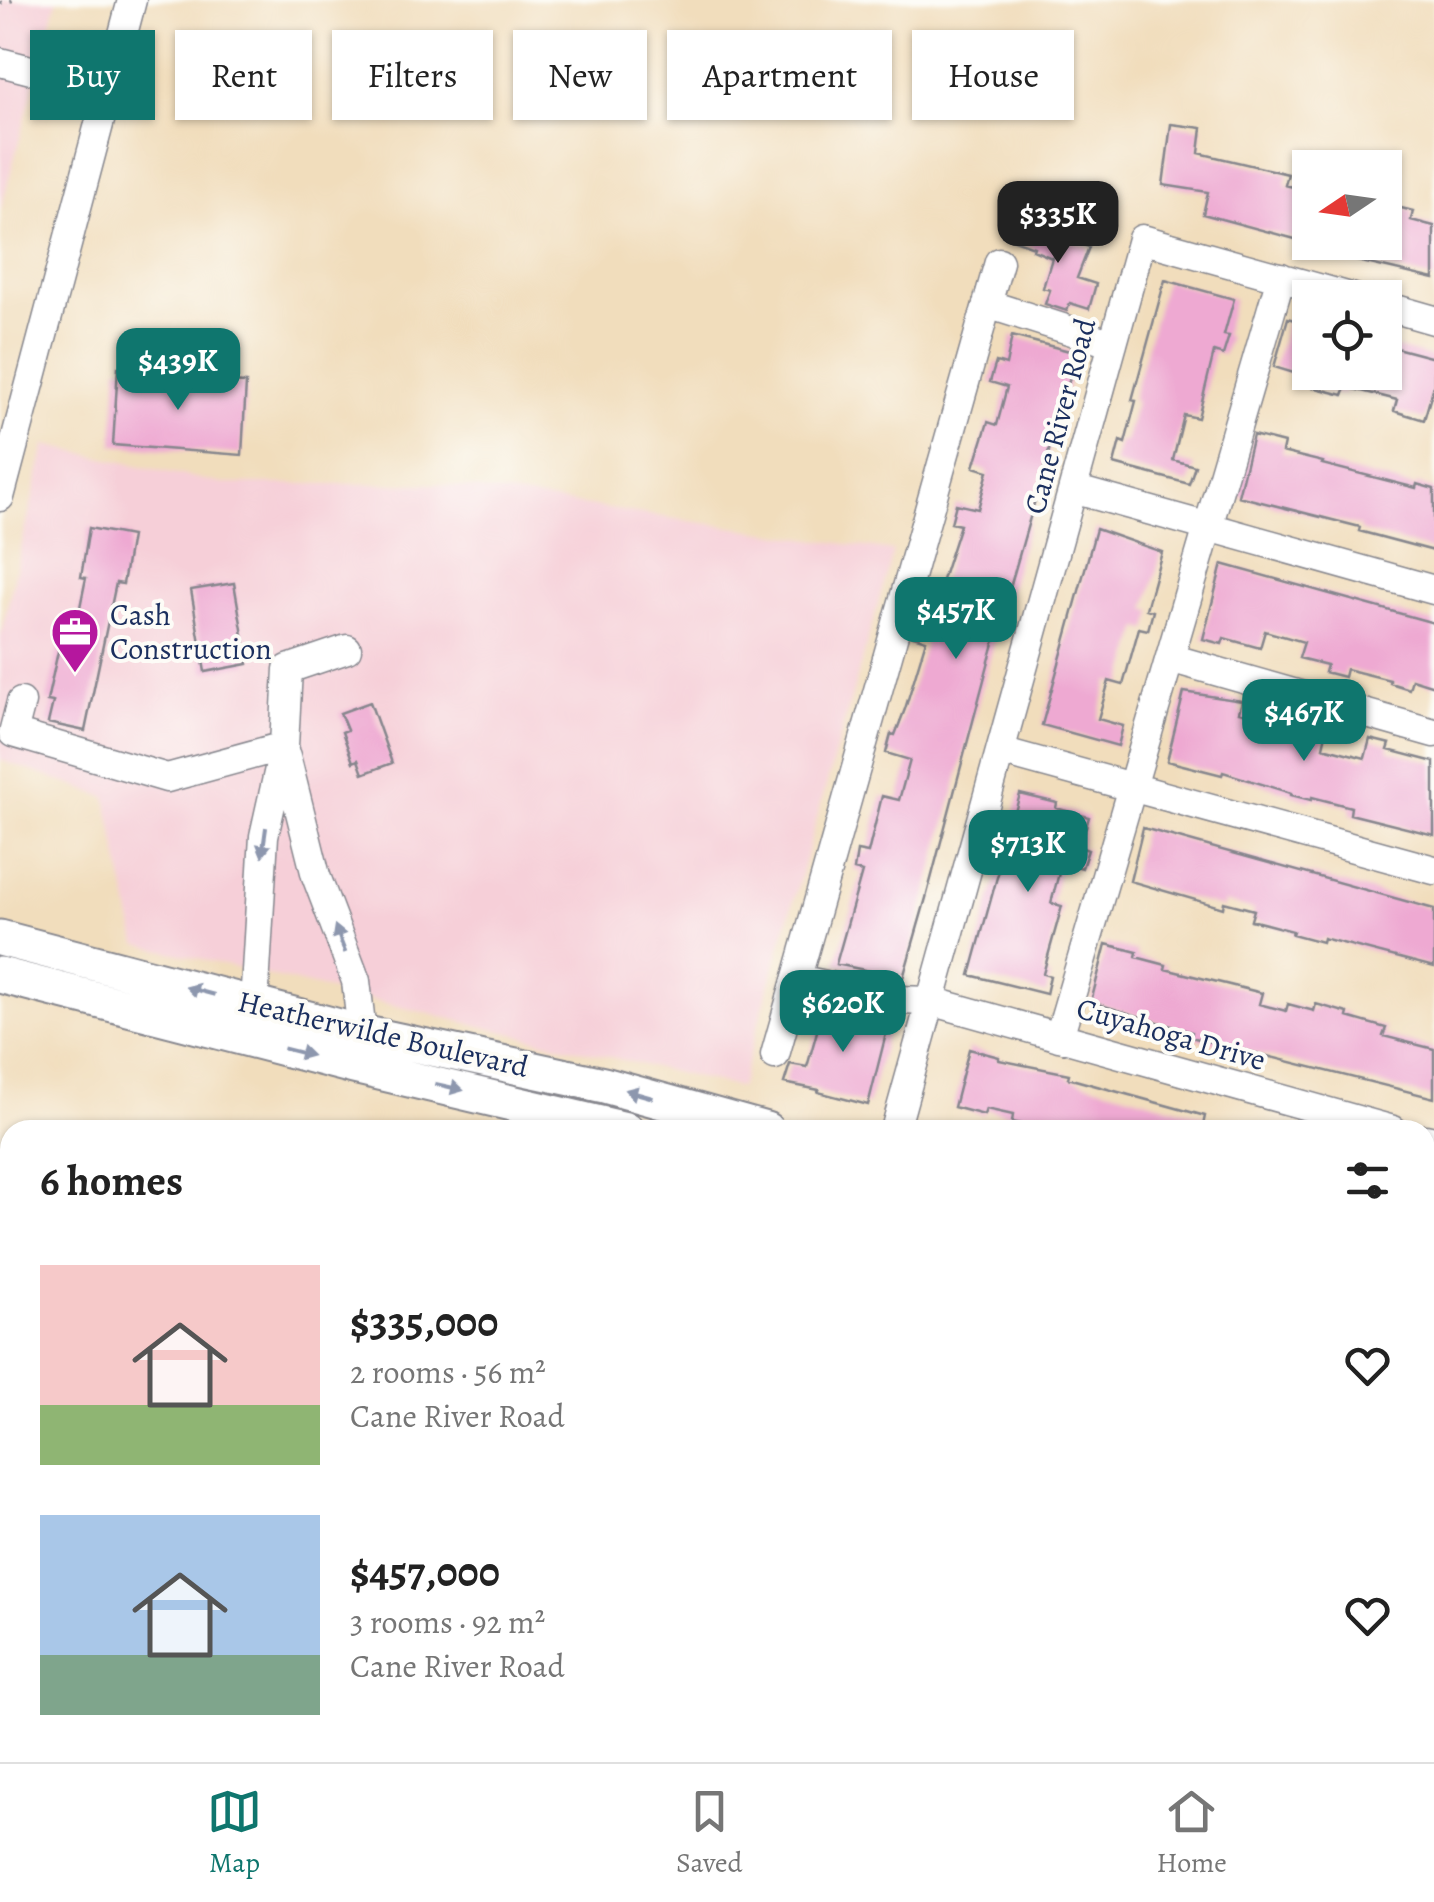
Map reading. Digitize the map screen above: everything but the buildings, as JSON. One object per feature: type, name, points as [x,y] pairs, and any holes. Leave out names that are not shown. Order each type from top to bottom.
[{"type":"main road","name":"Heatherwilde Boulevard","points":[[0,938],[254,1005],[358,1050],[554,1072],[729,1120]]},
{"type":"main road","name":"Heatherwilde Boulevard","points":[[0,975],[358,1050],[592,1120]]},
{"type":"street","points":[[124,30],[132,0]]},
{"type":"street","points":[[0,62],[30,70]]},
{"type":"street","points":[[0,497],[5,455],[100,120]]},
{"type":"street","name":"Cane River Road","points":[[898,1120],[1142,239],[1281,277]]},
{"type":"street","points":[[775,1055],[999,262]]},
{"type":"street","points":[[1059,1037],[1281,277],[1292,280]]},
{"type":"street","points":[[988,304],[1113,344]]},
{"type":"street","points":[[1402,311],[1434,320]]},
{"type":"street","points":[[1073,488],[1434,590]]},
{"type":"street","points":[[254,1005],[264,836],[284,746],[288,669],[346,649]]},
{"type":"street","points":[[1170,658],[1434,733]]},
{"type":"street","points":[[21,702],[7,731],[167,778],[284,746]]},
{"type":"street","points":[[284,746],[316,876],[356,980],[358,1050]]},
{"type":"street","points":[[1000,751],[1434,870]]},
{"type":"street","name":"Cuyahoga Drive","points":[[797,979],[898,1000],[930,1002],[1357,1120]]},
{"type":"path","points":[[0,3],[14,0]]},
{"type":"shaded area","points":[[0,0],[57,0],[49,30],[30,30],[30,100],[0,212]]},
{"type":"shaded area","points":[[45,445],[222,484],[440,484],[893,551],[740,1088],[137,944],[106,797],[0,760],[0,638]]},
{"type":"place","name":"Cash Construction","points":[[75,674]]}]
